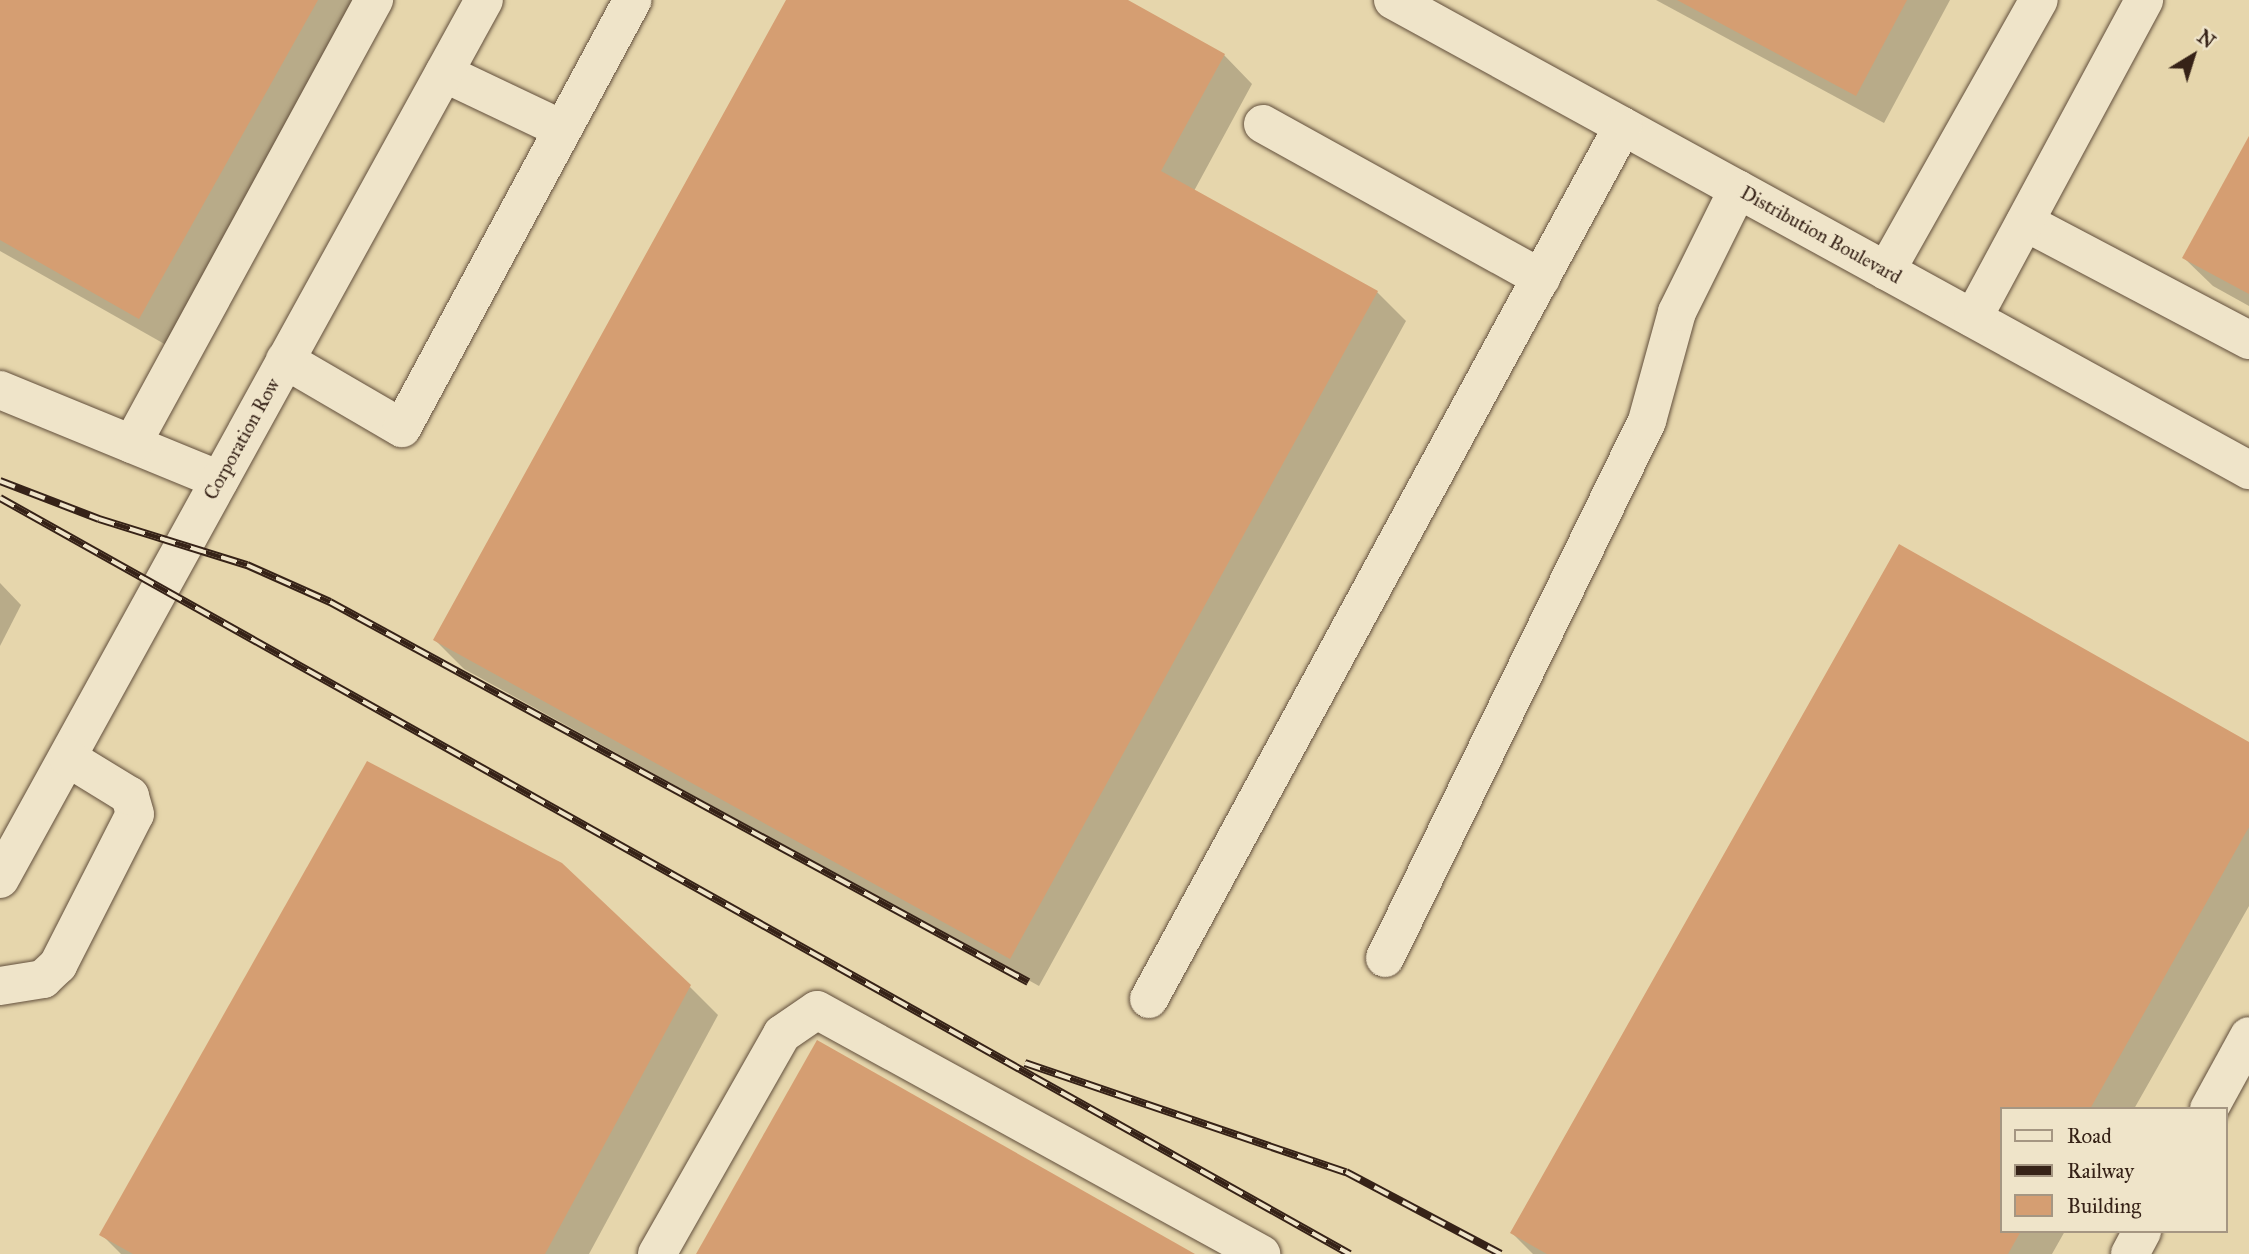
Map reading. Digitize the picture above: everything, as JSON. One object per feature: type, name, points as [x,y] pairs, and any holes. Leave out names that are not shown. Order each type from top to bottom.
[{"type":"street","points":[[132,444],[374,0]]},
{"type":"street","name":"Corporation Row","points":[[0,879],[484,0]]},
{"type":"street","points":[[285,360],[402,428],[560,128],[632,0]]},
{"type":"street","name":"Distribution Boulevard","points":[[1392,0],[2249,470]]},
{"type":"street","points":[[1886,271],[2039,0]]},
{"type":"street","points":[[1973,318],[2144,0]]},
{"type":"street","points":[[444,73],[560,128]]},
{"type":"street","points":[[1263,124],[1541,278]]},
{"type":"street","points":[[1150,999],[1623,126]]},
{"type":"street","points":[[1385,958],[1647,421],[1677,312],[1738,189]]},
{"type":"street","points":[[2025,222],[2249,341]]},
{"type":"street","points":[[0,390],[219,480]]},
{"type":"street","points":[[0,986],[43,979],[58,965],[135,814],[130,796],[68,758]]},
{"type":"street","points":[[657,1254],[782,1034],[817,1010],[1261,1254]]},
{"type":"street","points":[[2210,1107],[2249,1036]]},
{"type":"street","points":[[2130,1254],[2141,1233]]},
{"type":"building","points":[[0,0],[318,0],[139,319],[0,240]]},
{"type":"building","points":[[786,0],[1128,0],[1225,54],[1161,171],[1378,291],[1010,959],[433,640]]},
{"type":"building","points":[[1677,0],[1907,0],[1856,96]]},
{"type":"building","points":[[2249,136],[2249,294],[2182,258]]},
{"type":"building","points":[[1899,544],[2249,742],[2249,827],[2091,1107],[2000,1107],[2000,1233],[2020,1233],[2008,1254],[1547,1254],[1510,1233]]},
{"type":"building","points":[[367,761],[562,863],[691,985],[545,1254],[133,1254],[99,1235]]},
{"type":"building","points":[[817,1040],[1195,1254],[696,1254]]},
{"type":"railway","points":[[0,481],[99,519],[247,565],[330,602],[1028,982]]},
{"type":"railway","points":[[0,498],[1350,1254]]},
{"type":"railway","points":[[1025,1063],[1346,1172],[1501,1254]]}]
